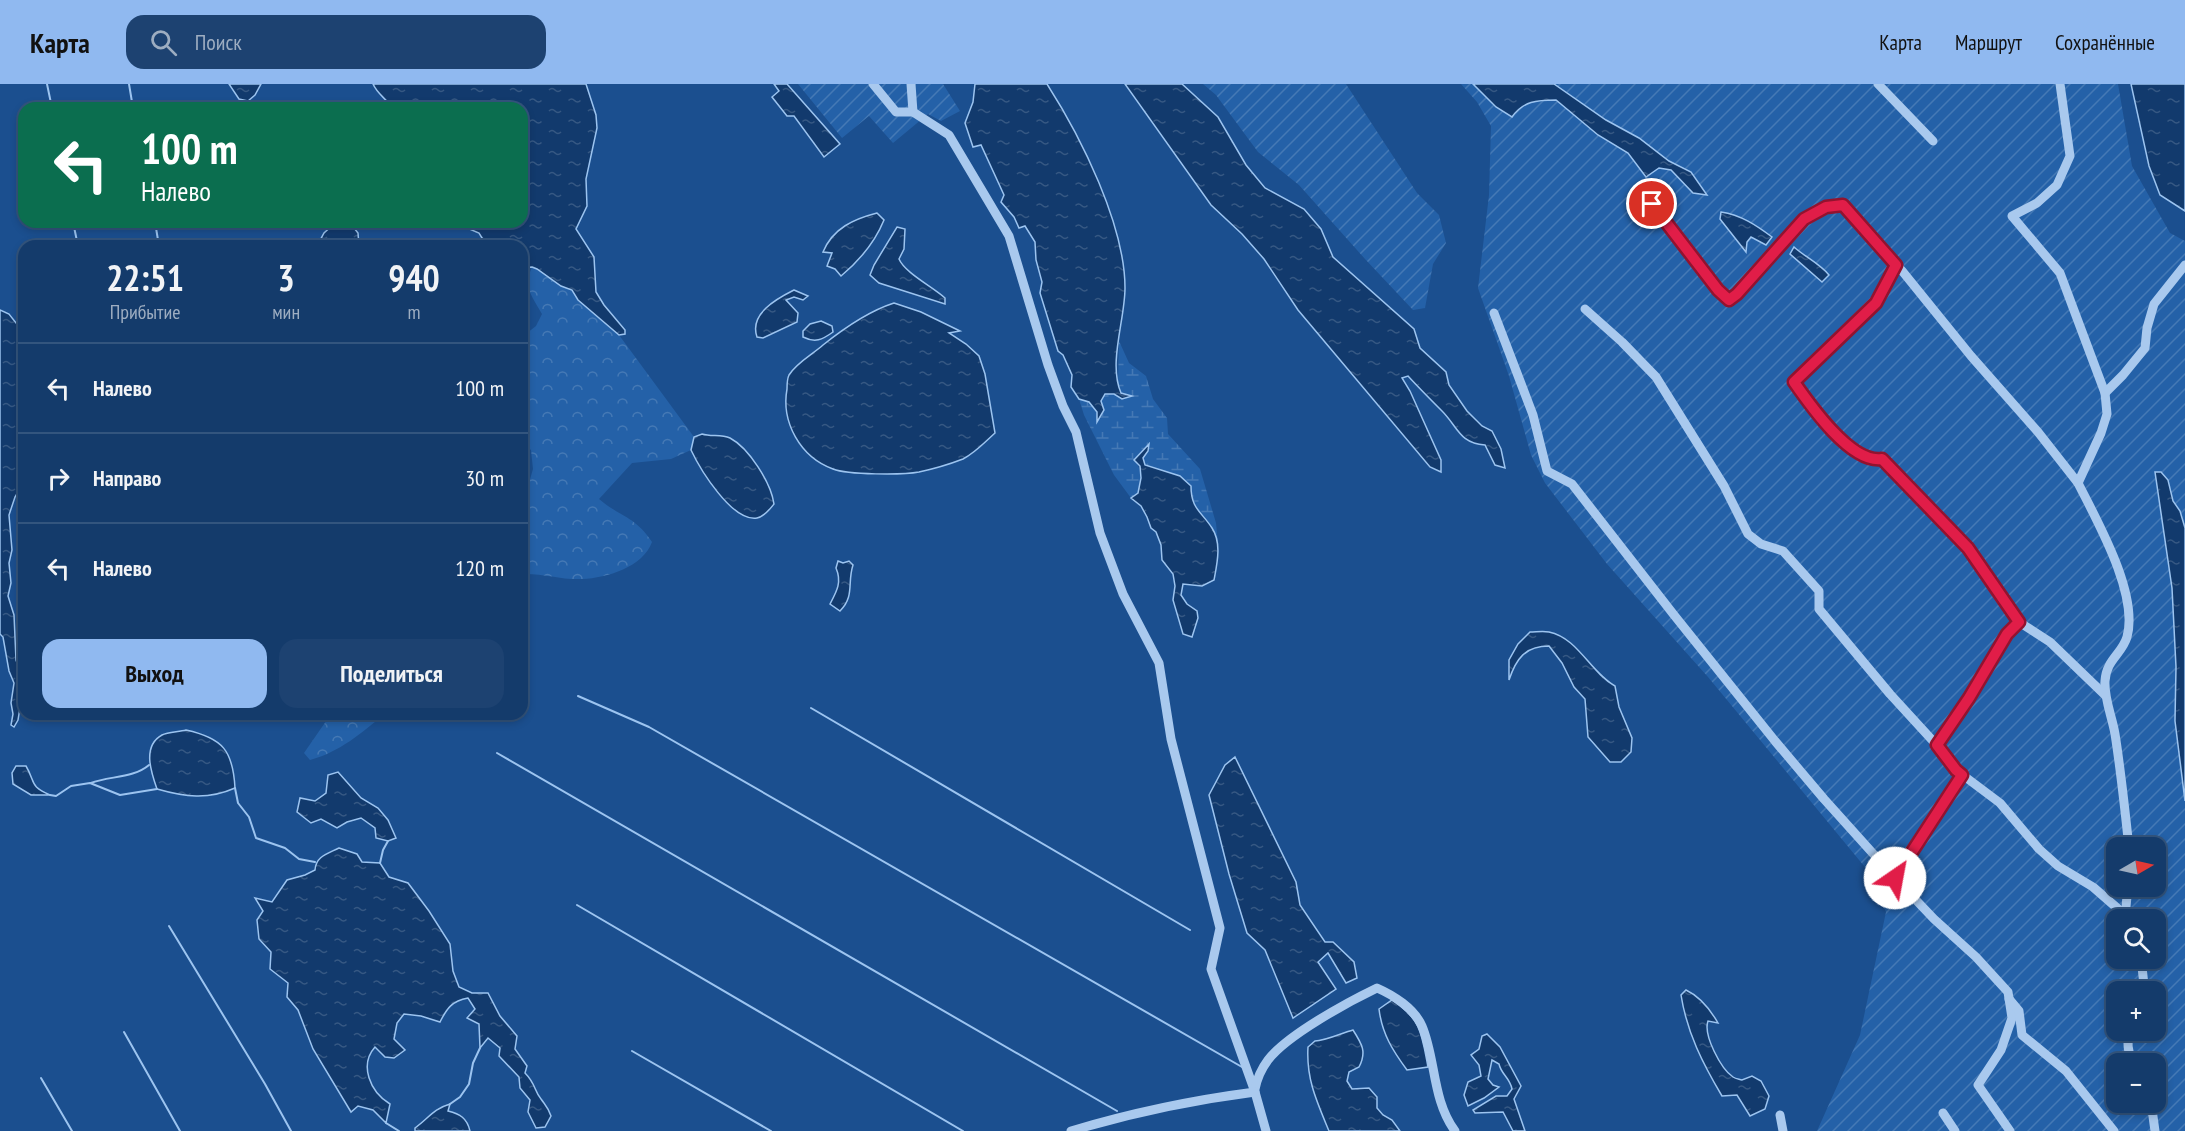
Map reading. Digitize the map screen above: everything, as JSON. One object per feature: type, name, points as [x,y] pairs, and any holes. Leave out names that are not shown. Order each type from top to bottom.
[{"type":"street","points":[[873,84],[896,112],[914,112],[949,135],[1009,236],[1048,364],[1063,406],[1076,432],[1100,533],[1123,594],[1159,663],[1171,739],[1220,928],[1211,969],[1255,1092],[1266,1131]]},
{"type":"street","points":[[911,84],[914,112]]},
{"type":"street","points":[[1878,84],[1933,141]]},
{"type":"street","points":[[2060,84],[2070,156],[2057,185],[2037,203],[2012,216],[2060,273],[2105,393],[2108,414],[2102,433],[2078,483]]},
{"type":"street","points":[[1652,204],[1718,290],[1729,300],[1804,219],[1826,207],[1843,205],[1896,265],[1971,357],[2038,432],[2078,483],[2109,546],[2127,597],[2129,621],[2127,638],[2107,666],[2105,681],[2115,731],[2128,837]]},
{"type":"street","points":[[1896,265],[1876,303],[1794,382],[1818,417],[1853,449],[1874,460],[1882,459],[1968,548],[2019,622],[2050,642],[2106,695]]},
{"type":"street","points":[[2105,393],[2145,348],[2147,328],[2154,304],[2185,265]]},
{"type":"street","points":[[1585,309],[1656,377],[1724,486],[1748,534],[1761,544],[1783,551],[1812,583],[1819,591],[1819,609],[1956,770],[2000,803],[2039,849],[2058,866],[2093,887],[2116,909]]},
{"type":"street","points":[[1494,313],[1533,416],[1546,471],[1572,484],[1775,741],[1895,878],[1934,919],[1976,957],[2008,992],[2012,1018],[2001,1050],[1978,1084],[2010,1131]]},
{"type":"street","points":[[1937,745],[1969,698],[2007,634],[2019,622]]},
{"type":"street","points":[[1895,878],[1962,775]]},
{"type":"street","points":[[1255,1092],[1257,1079],[1269,1059],[1290,1039],[1377,988],[1391,994],[1412,1011],[1422,1025],[1439,1095],[1455,1131]]},
{"type":"street","points":[[2009,999],[2019,1011],[2022,1035],[2066,1071],[2114,1131]]},
{"type":"street","points":[[1071,1131],[1212,1097],[1255,1092]]},
{"type":"street","points":[[1944,1113],[1955,1131]]},
{"type":"street","points":[[2153,1113],[2155,1131]]},
{"type":"street","points":[[1780,1115],[1783,1131]]},
{"type":"green space","points":[[798,84],[943,84],[960,111],[941,121],[928,114],[893,143],[869,116],[842,138]]},
{"type":"green space","points":[[1203,84],[1346,84],[1417,193],[1439,215],[1446,243],[1433,264],[1425,308],[1413,310],[1299,185],[1258,152],[1216,95]]},
{"type":"green space","points":[[1461,84],[2118,84],[2132,166],[2170,233],[2185,241],[2185,1131],[1817,1131],[1860,1035],[1886,912],[1869,872],[1708,677],[1607,564],[1545,483],[1531,455],[1509,376],[1478,288],[1489,195],[1491,126],[1477,102]]},
{"type":"green space","points":[[532,267],[561,286],[572,290],[578,301],[619,335],[694,437],[691,450],[671,459],[632,463],[599,499],[640,527],[652,542],[641,558],[623,569],[602,576],[574,579],[528,574],[528,486],[533,469],[531,450],[528,447],[528,332],[536,326],[542,314],[532,297],[528,281]]},
{"type":"green space","points":[[1119,341],[1129,363],[1146,376],[1153,399],[1167,418],[1168,434],[1200,469],[1216,523],[1218,544],[1213,529],[1200,515],[1180,476],[1145,465],[1143,458],[1148,451],[1134,459],[1139,467],[1140,479],[1138,493],[1131,498],[1114,475],[1084,415],[1079,399],[1089,401],[1097,412],[1097,421],[1101,401],[1105,394],[1114,394],[1122,399],[1131,396],[1121,393],[1118,384]]},
{"type":"green space","points":[[327,720],[378,720],[341,747],[321,757],[310,760],[304,753]]},
{"type":"water","points":[[229,84],[261,84],[255,95],[248,101],[239,99]]},
{"type":"water","points":[[373,84],[586,84],[596,115],[597,128],[586,179],[587,206],[576,229],[594,257],[596,292],[625,330],[625,334],[619,335],[578,300],[572,290],[561,286],[537,269],[528,267],[528,240],[483,240],[479,233],[467,228],[528,228],[528,102],[387,102]]},
{"type":"water","points":[[774,84],[787,84],[840,144],[824,157],[794,116],[787,116],[772,97],[779,91]]},
{"type":"water","points":[[975,84],[1047,84],[1074,129],[1099,182],[1118,237],[1123,263],[1125,288],[1117,355],[1117,381],[1121,393],[1132,396],[1122,399],[1114,394],[1105,394],[1101,401],[1104,410],[1097,422],[1097,412],[1089,402],[1079,399],[1071,387],[1072,375],[1063,355],[1058,351],[1040,293],[1042,282],[1036,260],[1035,242],[1025,226],[1019,228],[1014,217],[1001,202],[1004,195],[981,145],[973,147],[965,123],[973,102]]},
{"type":"water","points":[[1125,84],[1182,84],[1218,117],[1246,165],[1265,188],[1304,209],[1321,229],[1333,257],[1414,329],[1420,348],[1446,372],[1449,385],[1467,411],[1482,426],[1492,431],[1501,449],[1505,468],[1495,465],[1485,445],[1476,444],[1464,438],[1408,376],[1402,378],[1441,460],[1441,472],[1430,467],[1298,310],[1264,259],[1242,234],[1211,205]]},
{"type":"water","points":[[1473,84],[1554,84],[1606,120],[1639,138],[1669,161],[1691,172],[1707,195],[1693,193],[1671,170],[1659,168],[1646,177],[1628,153],[1598,135],[1556,100],[1531,102],[1512,117],[1496,107]]},
{"type":"water","points":[[2131,84],[2185,84],[2185,211],[2160,195],[2149,166]]},
{"type":"water","points":[[1721,212],[1748,221],[1772,237],[1766,245],[1751,237],[1747,242],[1746,252],[1720,219]]},
{"type":"water","points":[[877,213],[884,220],[866,251],[854,264],[841,276],[835,269],[827,266],[832,253],[823,252],[832,237],[852,222]]},
{"type":"water","points":[[897,227],[905,229],[904,249],[899,259],[902,264],[913,275],[945,298],[945,304],[879,283],[870,275]]},
{"type":"water","points":[[330,228],[354,228],[358,233],[359,240],[320,240]]},
{"type":"water","points":[[1794,247],[1829,275],[1822,282],[1790,254]]},
{"type":"water","points":[[794,290],[808,296],[803,300],[794,297],[786,300],[798,313],[797,322],[763,338],[757,337],[757,321],[760,314],[772,303]]},
{"type":"water","points":[[894,303],[921,312],[960,331],[949,333],[979,356],[985,374],[995,433],[976,451],[963,459],[919,472],[876,474],[833,469],[811,456],[795,437],[787,414],[788,377],[800,363],[848,327]]},
{"type":"water","points":[[0,310],[9,314],[18,325],[18,492],[9,515],[12,550],[9,563],[11,583],[8,596],[14,615],[18,665],[18,720],[14,727],[11,725],[13,714],[11,703],[14,683],[9,671],[3,637],[0,634]]},
{"type":"water","points":[[821,321],[832,326],[833,332],[818,340],[803,337],[803,331],[810,324]]},
{"type":"water","points":[[702,434],[730,438],[758,467],[769,486],[774,504],[760,517],[747,517],[737,512],[709,481],[691,450],[694,437]]},
{"type":"water","points":[[1149,444],[1148,451],[1143,458],[1145,465],[1180,476],[1191,486],[1195,505],[1212,528],[1217,540],[1218,554],[1214,580],[1202,586],[1183,584],[1181,595],[1187,604],[1197,611],[1198,618],[1192,637],[1183,634],[1173,600],[1175,586],[1173,574],[1162,560],[1161,545],[1156,532],[1151,528],[1141,506],[1131,498],[1138,493],[1141,478],[1140,466],[1134,460]]},
{"type":"water","points":[[2155,472],[2161,472],[2168,480],[2173,501],[2180,511],[2185,528],[2185,801],[2175,721],[2176,667],[2172,588]]},
{"type":"water","points":[[838,561],[843,563],[849,561],[853,565],[848,600],[840,611],[830,604],[838,586],[839,578],[836,568]]},
{"type":"water","points":[[1530,632],[1549,632],[1559,635],[1576,648],[1606,680],[1615,686],[1619,707],[1632,738],[1631,752],[1621,762],[1610,762],[1588,737],[1585,699],[1574,687],[1562,663],[1549,646],[1534,648],[1523,655],[1518,660],[1509,680],[1509,660],[1518,644]]},
{"type":"water","points":[[186,730],[209,737],[224,748],[232,764],[235,788],[206,796],[177,794],[157,789],[150,760],[152,746],[162,735]]},
{"type":"water","points":[[1235,757],[1296,882],[1300,905],[1325,942],[1333,942],[1354,962],[1357,978],[1346,983],[1328,953],[1318,962],[1336,989],[1293,1018],[1265,950],[1247,933],[1209,795],[1225,765]]},
{"type":"water","points":[[16,766],[26,766],[34,784],[50,795],[31,795],[13,784],[12,773]]},
{"type":"water","points":[[338,772],[361,798],[378,808],[388,820],[396,838],[388,841],[376,838],[375,828],[361,818],[337,828],[321,819],[311,823],[297,812],[300,798],[315,801],[326,793],[328,775]]},
{"type":"water","points":[[339,848],[357,854],[362,862],[380,863],[389,877],[408,883],[429,911],[450,944],[453,971],[459,987],[472,993],[488,993],[500,1016],[517,1036],[515,1049],[527,1066],[525,1073],[551,1116],[545,1127],[536,1128],[528,1112],[530,1100],[520,1088],[519,1077],[499,1056],[500,1048],[488,1038],[480,1048],[479,1024],[467,1018],[475,1009],[468,998],[451,1006],[440,1022],[404,1014],[397,1023],[394,1039],[405,1050],[394,1058],[385,1057],[375,1047],[368,1062],[367,1070],[372,1085],[377,1093],[390,1104],[386,1123],[373,1110],[358,1106],[351,1112],[313,1049],[298,1010],[287,997],[288,983],[270,969],[271,952],[259,939],[257,920],[263,911],[255,898],[272,902],[287,880],[315,870],[320,858]]},
{"type":"water","points":[[1686,990],[1705,1004],[1718,1023],[1708,1021],[1707,1027],[1714,1051],[1723,1067],[1734,1078],[1742,1080],[1752,1076],[1761,1081],[1769,1096],[1765,1109],[1750,1116],[1737,1095],[1722,1096],[1702,1060],[1692,1035],[1681,995]]},
{"type":"water","points":[[1392,1000],[1409,1014],[1419,1028],[1428,1067],[1407,1070],[1389,1042],[1379,1009]]},
{"type":"water","points":[[1353,1030],[1361,1044],[1363,1057],[1359,1067],[1349,1072],[1347,1081],[1352,1089],[1369,1088],[1377,1097],[1377,1108],[1392,1120],[1400,1131],[1329,1131],[1311,1080],[1308,1047],[1315,1041]]},
{"type":"water","points":[[1487,1034],[1500,1047],[1521,1086],[1514,1099],[1525,1131],[1513,1131],[1503,1112],[1475,1113],[1473,1110],[1496,1096],[1507,1096],[1512,1089],[1499,1064],[1492,1060],[1488,1079],[1493,1085],[1499,1087],[1468,1106],[1464,1095],[1468,1082],[1481,1076],[1479,1065],[1471,1055],[1479,1049],[1482,1036]]},
{"type":"water","points":[[450,1104],[448,1111],[462,1117],[470,1131],[415,1131],[415,1128],[435,1111]]},
{"type":"waterway","points":[[47,84],[51,102]]},
{"type":"waterway","points":[[129,84],[132,102]]},
{"type":"waterway","points":[[74,228],[77,240]]},
{"type":"waterway","points":[[156,228],[158,240]]},
{"type":"waterway","points":[[578,696],[649,727],[1242,1067]]},
{"type":"waterway","points":[[811,708],[1190,930]]},
{"type":"waterway","points":[[497,753],[1117,1111]]},
{"type":"waterway","points":[[91,783],[129,775],[149,765]]},
{"type":"waterway","points":[[50,795],[56,796],[71,786],[90,783],[120,795],[157,789]]},
{"type":"waterway","points":[[235,788],[238,803],[249,817],[256,838],[285,848],[299,859],[315,862]]},
{"type":"waterway","points":[[380,863],[388,841]]},
{"type":"waterway","points":[[577,905],[963,1131]]},
{"type":"waterway","points":[[169,926],[291,1131]]},
{"type":"waterway","points":[[124,1032],[180,1131]]},
{"type":"waterway","points":[[450,1104],[460,1097],[469,1084],[473,1063],[480,1048]]},
{"type":"waterway","points":[[632,1051],[771,1131]]},
{"type":"waterway","points":[[41,1078],[72,1131]]},
{"type":"waterway","points":[[386,1123],[399,1131]]},
{"type":"route","points":[[1652,204],[1718,290],[1729,300],[1804,219],[1826,207],[1843,205],[1896,265],[1876,303],[1794,382],[1818,417],[1853,449],[1874,460],[1882,459],[1968,548],[2019,622],[2007,634],[1969,698],[1937,745],[1962,775],[1895,878]]}]
